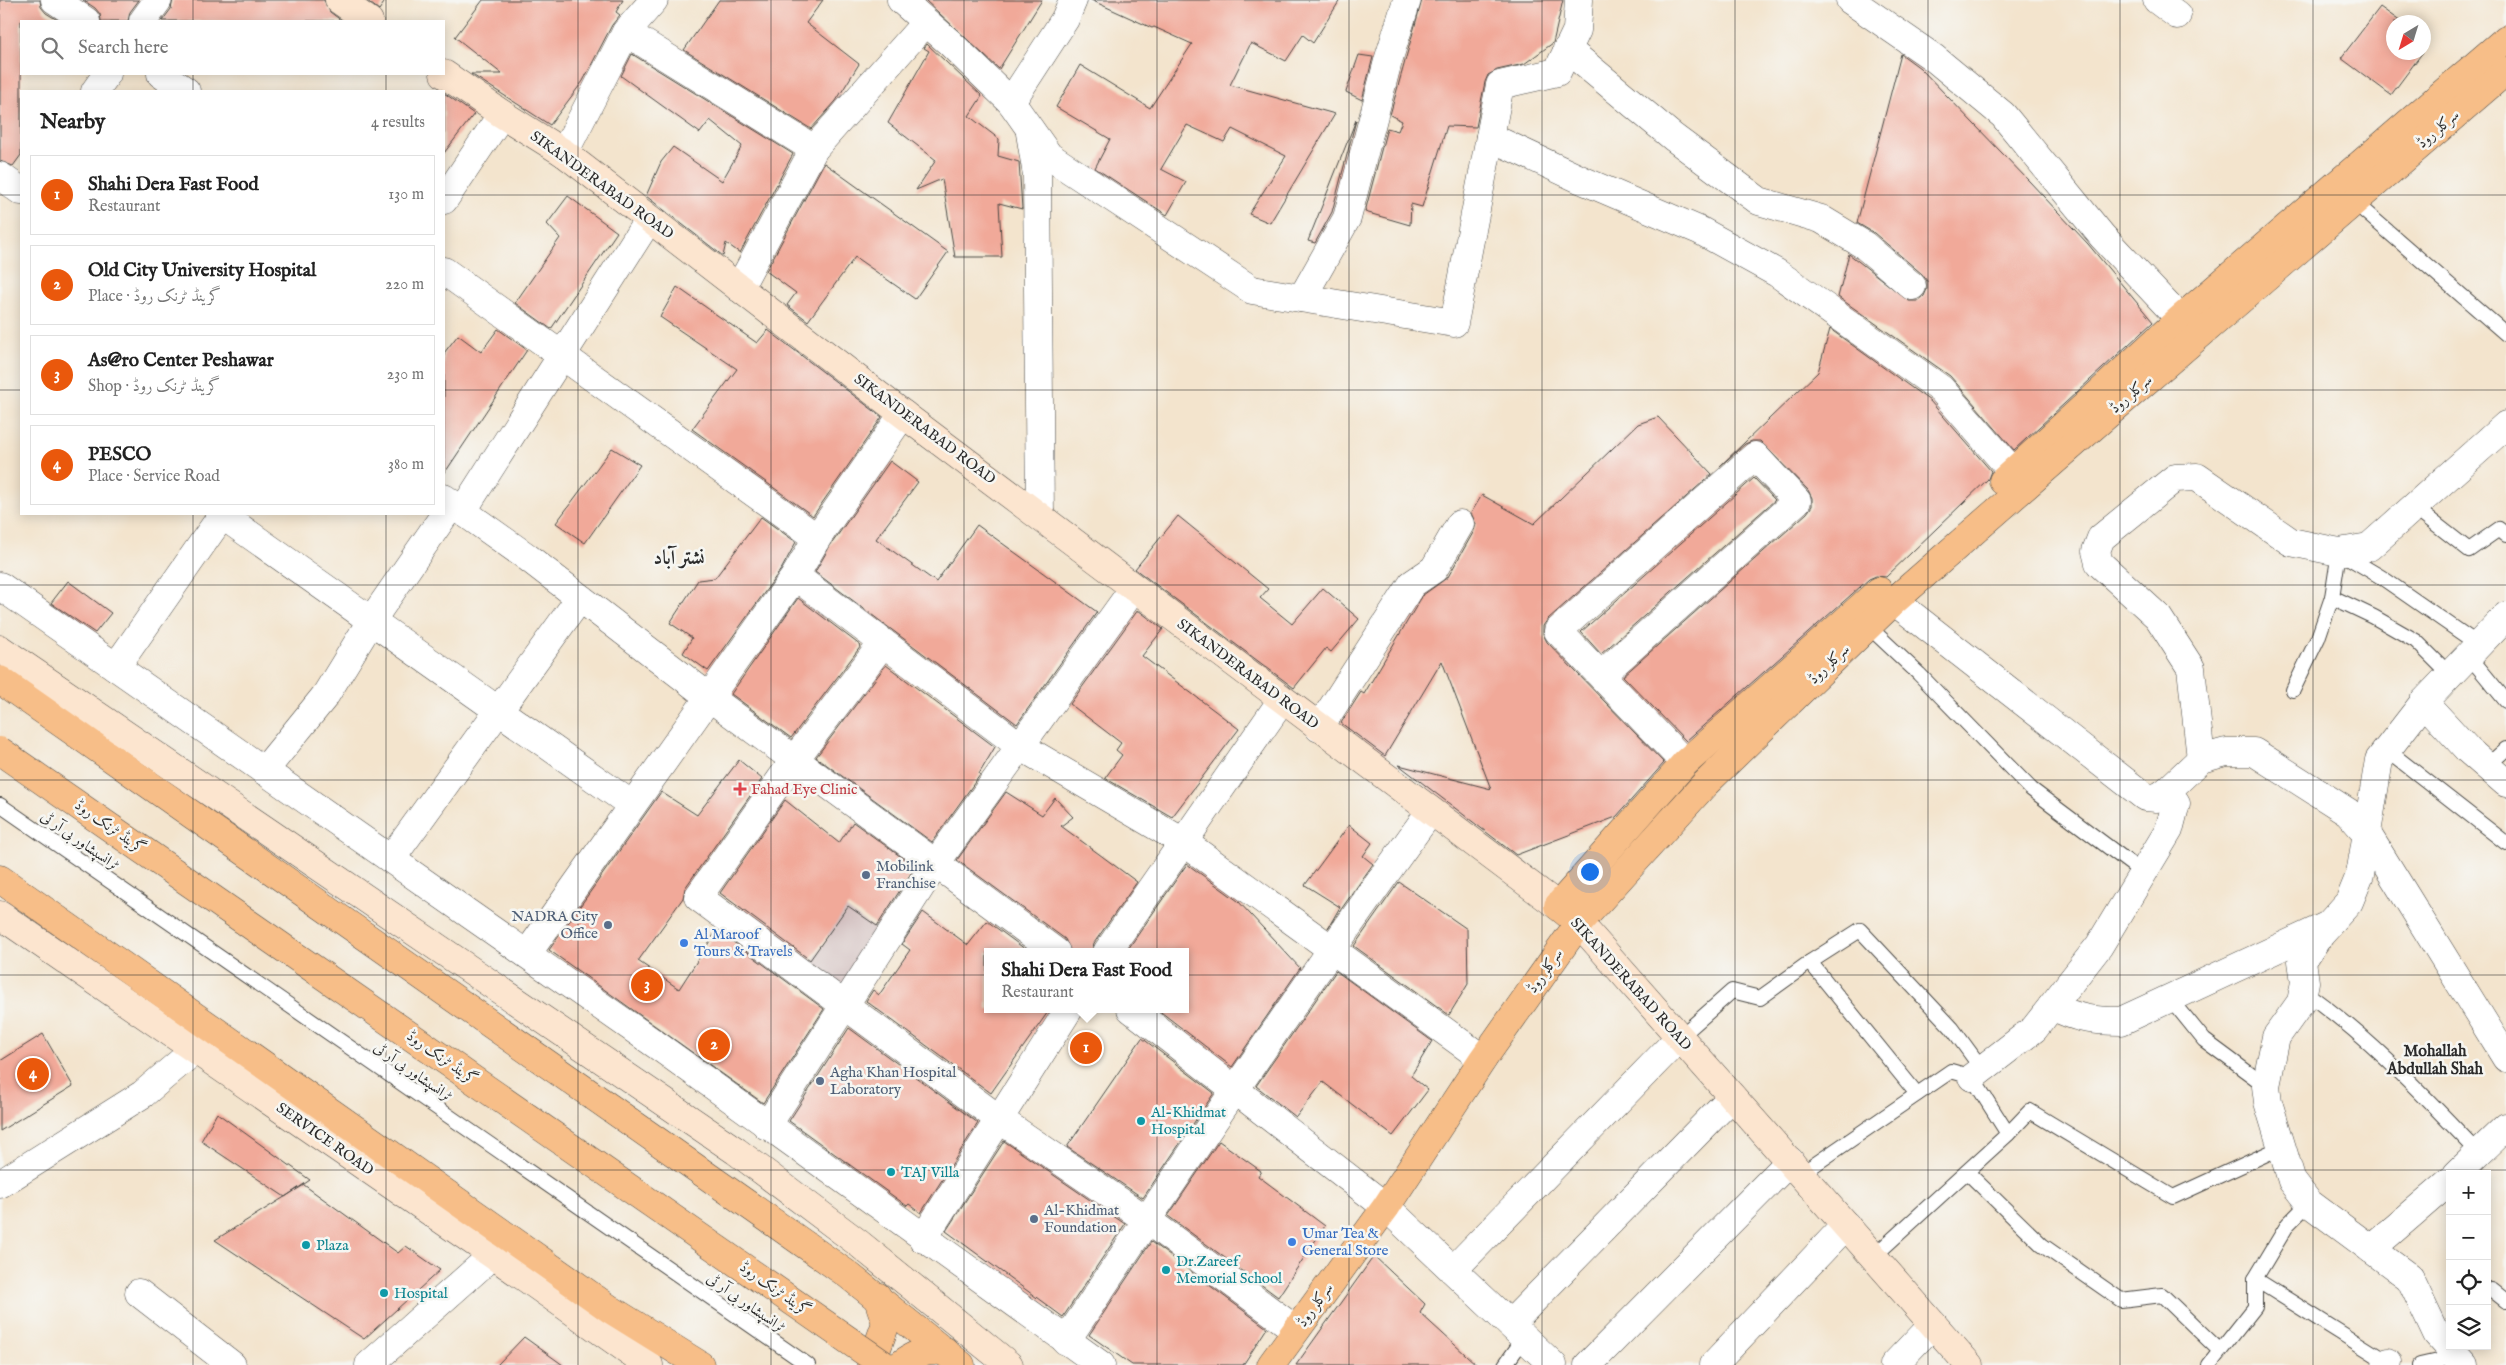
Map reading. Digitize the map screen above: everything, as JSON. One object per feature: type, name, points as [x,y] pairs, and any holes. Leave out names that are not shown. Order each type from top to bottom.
[{"type":"main road","points":[[1558,906],[1685,763],[2012,472],[2189,328],[2506,39]]},
{"type":"main road","name":"سرکلر روڈ","points":[[1271,1365],[1386,1207],[1483,1058],[1579,923],[1705,784],[1868,626],[2189,328],[2354,202],[2506,71]]},
{"type":"main road","points":[[0,680],[877,1296],[953,1358]]},
{"type":"main road","name":"گرینڈ ٹرنک روڈ","points":[[0,750],[884,1365]]},
{"type":"main road","points":[[0,879],[610,1309],[700,1365]]},
{"type":"main road","name":"SIKANDERABAD ROAD","points":[[1558,906],[1579,923]]},
{"type":"main road","points":[[871,1365],[886,1323],[877,1296]]},
{"type":"main road","points":[[900,1365],[913,1355],[928,1350],[953,1358]]},
{"type":"street","points":[[55,0],[85,20]]},
{"type":"street","points":[[144,20],[158,0]]},
{"type":"street","points":[[339,0],[368,20]]},
{"type":"street","points":[[564,153],[626,32],[654,0]]},
{"type":"street","points":[[1011,102],[1065,19],[1073,0]]},
{"type":"street","points":[[1302,298],[1347,218],[1388,61],[1407,0]]},
{"type":"street","points":[[739,288],[814,150],[917,9],[1011,102],[1049,156],[1252,290],[1454,323],[1500,85],[1557,72],[1577,30],[1579,0]]},
{"type":"street","points":[[1850,0],[1934,58],[2003,115],[2102,236],[2189,328]]},
{"type":"street","points":[[626,32],[814,150]]},
{"type":"street","points":[[1567,49],[1674,137],[1759,201],[1822,218],[1864,245],[1912,286]]},
{"type":"street","points":[[97,90],[106,75]]},
{"type":"street","points":[[162,75],[185,90]]},
{"type":"street","name":"SIKANDERABAD ROAD","points":[[445,75],[502,114],[564,153],[903,414],[1430,812],[1558,906]]},
{"type":"street","points":[[445,199],[502,114]]},
{"type":"street","points":[[1029,129],[1037,175],[1040,516]]},
{"type":"street","points":[[1490,137],[1582,180],[1701,230],[1777,273],[1941,389],[2012,472]]},
{"type":"street","points":[[0,176],[20,190]]},
{"type":"street","points":[[264,771],[325,696],[371,621],[562,356],[649,219]]},
{"type":"street","points":[[445,272],[816,538]]},
{"type":"street","points":[[527,954],[795,576],[816,538],[903,414]]},
{"type":"street","points":[[2201,759],[2190,668],[2158,616],[2099,563],[2096,550],[2101,538],[2175,478],[2197,477],[2291,542],[2340,552],[2369,547],[2506,425]]},
{"type":"street","points":[[1601,676],[1797,501],[1755,456],[1558,631],[1601,676],[1685,763]]},
{"type":"street","points":[[453,505],[580,598],[709,697],[1051,948]]},
{"type":"street","points":[[116,667],[221,515]]},
{"type":"street","points":[[223,515],[632,805]]},
{"type":"street","points":[[1319,728],[1412,584],[1434,570],[1460,524]]},
{"type":"street","points":[[795,576],[1020,746],[1185,842],[1483,1058]]},
{"type":"street","points":[[0,586],[527,954],[1101,1365]]},
{"type":"street","points":[[767,1126],[936,863],[1134,588]]},
{"type":"street","points":[[391,859],[580,598]]},
{"type":"street","points":[[1894,602],[2145,797],[2157,798],[2201,759],[2226,752],[2254,752],[2348,812],[2368,835],[2503,1046]]},
{"type":"street","points":[[2459,1361],[2437,1335],[2410,1278],[2309,1203],[2292,1181],[2268,1102],[2266,1086],[2276,1037],[2300,1002],[2306,982],[2302,961],[2349,902],[2360,875],[2379,760],[2424,702],[2506,616]]},
{"type":"street","points":[[882,643],[795,759],[698,897],[999,1119],[1147,1220],[1296,1330]]},
{"type":"street","points":[[0,649],[736,1150],[857,1242],[1009,1365]]},
{"type":"street","points":[[1110,948],[1282,700]]},
{"type":"street","points":[[2424,702],[2468,750],[2500,766]]},
{"type":"street","points":[[1977,1073],[2034,1028],[2098,946],[2168,830],[2176,803],[2167,791]]},
{"type":"street","points":[[1066,1341],[1234,1089],[1331,948],[1430,812]]},
{"type":"street","name":"SERVICE ROAD","points":[[0,915],[196,1049],[649,1365]]},
{"type":"street","name":"SIKANDERABAD ROAD","points":[[1579,923],[1969,1365]]},
{"type":"street","points":[[2052,1006],[2075,1018],[2093,1021],[2121,1021],[2328,926]]},
{"type":"street","points":[[924,1238],[1066,1013]]},
{"type":"street","points":[[1136,1013],[1386,1207],[1554,1365]]},
{"type":"street","points":[[1453,1270],[1680,1038]]},
{"type":"street","points":[[0,1184],[144,1094],[196,1049]]},
{"type":"street","points":[[1517,1330],[1732,1097]]},
{"type":"street","points":[[2462,1170],[2506,1127]]},
{"type":"street","points":[[1588,1365],[1795,1168]]},
{"type":"street","points":[[2372,1249],[2446,1184]]},
{"type":"street","points":[[1713,1365],[1846,1225]]},
{"type":"street","points":[[370,1365],[493,1255]]},
{"type":"street","points":[[139,1293],[232,1365]]},
{"type":"street","points":[[1894,1365],[1933,1324]]},
{"type":"lane","points":[[2354,202],[2506,334]]},
{"type":"lane","points":[[2414,507],[2469,550],[2499,529],[2506,535]]},
{"type":"lane","points":[[2293,690],[2318,638],[2332,597],[2340,552],[2381,577],[2474,650],[2506,701]]},
{"type":"lane","points":[[2332,597],[2416,640],[2450,675]]},
{"type":"lane","points":[[1868,626],[1919,674],[2031,789],[2143,873]]},
{"type":"lane","points":[[2387,750],[2506,843]]},
{"type":"lane","name":"ٹرانسپشاور بی آر ٹی","points":[[0,805],[808,1365]]},
{"type":"lane","points":[[1680,1038],[1732,991],[1760,998],[1810,962],[1860,930],[1952,1028],[2008,1134]]},
{"type":"lane","points":[[1810,962],[1917,1094]]},
{"type":"lane","points":[[2303,991],[2330,1009],[2418,1089],[2479,1153]]},
{"type":"lane","points":[[2170,998],[2204,1040],[2266,1086]]},
{"type":"lane","points":[[1795,1168],[1917,1094],[1951,1070],[1977,1073]]},
{"type":"lane","points":[[1873,1257],[2008,1134],[2030,1111],[2173,1197],[2282,1146]]},
{"type":"lane","points":[[1967,1172],[2050,1250],[2121,1300],[2162,1295],[2220,1351]]},
{"type":"lane","points":[[2209,1365],[2255,1306],[2255,1279],[2288,1224],[2309,1203]]},
{"type":"lane","points":[[2255,1279],[2389,1364]]},
{"type":"lane","points":[[2492,1290],[2506,1301]]},
{"type":"lane","points":[[1505,1365],[1517,1330]]},
{"type":"lane","points":[[2420,1365],[2459,1361]]},
{"type":"shaded area","points":[[824,893],[881,933],[843,989],[810,965],[829,936],[805,919]]},
{"type":"building","points":[[0,0],[40,0],[41,7],[46,13],[57,20],[20,20],[20,156],[13,166],[0,161]]},
{"type":"building","points":[[83,0],[139,0],[130,12],[128,20],[101,20],[100,14]]},
{"type":"building","points":[[173,0],[324,0],[330,12],[341,20],[163,20],[171,9]]},
{"type":"building","points":[[366,0],[386,0],[379,10]]},
{"type":"building","points":[[483,0],[623,0],[616,12],[620,15],[612,25],[583,81],[550,125],[471,74],[502,74],[455,37]]},
{"type":"building","points":[[719,0],[823,0],[806,23],[859,64],[836,101],[811,129],[684,50]]},
{"type":"building","points":[[925,0],[1042,0],[999,69]]},
{"type":"building","points":[[1091,0],[1340,0],[1313,43],[1303,35],[1286,61],[1251,43],[1230,85],[1335,114],[1270,223],[1249,214],[1286,156],[1232,129],[1224,142],[1187,125],[1161,169],[1186,182],[1167,215],[1095,168],[1110,139],[1056,107],[1080,65],[1150,108],[1192,44]]},
{"type":"building","points":[[1422,0],[1563,0],[1553,43],[1524,64],[1497,70],[1488,75],[1476,127],[1447,126],[1422,207],[1411,204],[1410,225],[1365,212],[1387,128],[1398,131],[1402,121],[1390,115]]},
{"type":"building","points":[[2380,7],[2391,15],[2386,15],[2386,60],[2417,60],[2391,95],[2341,58]]},
{"type":"building","points":[[927,44],[982,96],[969,116],[999,139],[998,156],[1019,162],[1022,209],[999,203],[1002,257],[955,257],[942,179],[916,190],[936,160],[888,123],[929,51],[924,48]]},
{"type":"building","points":[[632,54],[793,154],[740,253],[726,243],[723,256],[646,196],[661,162],[673,147],[722,181],[742,146],[710,120],[700,133],[621,76]]},
{"type":"building","points":[[1901,54],[1920,68],[2029,181],[2088,244],[2153,322],[2014,450],[1950,376],[1838,297],[1849,254],[1909,301],[1918,301],[1924,296],[1927,289],[1927,281],[1922,274],[1874,233],[1857,223]]},
{"type":"building","points":[[1359,55],[1373,57],[1362,100],[1346,92]]},
{"type":"building","points":[[445,94],[474,114],[445,152]]},
{"type":"building","points":[[1356,120],[1332,212],[1315,243],[1308,241]]},
{"type":"building","points":[[824,163],[948,252],[915,299],[855,257],[808,321],[787,305],[796,293],[766,271]]},
{"type":"building","points":[[568,196],[617,232],[551,329],[515,303],[560,238],[547,224]]},
{"type":"building","points":[[677,287],[757,343],[768,330],[882,417],[813,516],[692,429],[737,369],[660,317]]},
{"type":"building","points":[[498,329],[527,350],[445,473],[445,352],[458,335],[481,352]]},
{"type":"building","points":[[1830,329],[1930,401],[1991,471],[1988,479],[1886,577],[1876,576],[1869,579],[1686,741],[1623,676],[1807,513],[1812,506],[1812,498],[1808,490],[1760,441],[1752,441],[1745,444],[1719,467],[1818,372]]},
{"type":"building","points":[[1658,417],[1712,474],[1548,619],[1543,626],[1543,634],[1547,642],[1664,763],[1616,817],[1516,855],[1399,765],[1491,789],[1442,661],[1385,756],[1341,723],[1361,692],[1364,694],[1423,595],[1448,577],[1474,531],[1476,524],[1471,513],[1482,495],[1534,524],[1638,424]]},
{"type":"building","points":[[612,448],[640,465],[585,543],[556,523]]},
{"type":"building","points":[[890,461],[918,482],[876,539],[936,582],[977,525],[1097,612],[1017,724],[815,572],[830,546]]},
{"type":"building","points":[[1754,478],[1775,500],[1601,654],[1581,632]]},
{"type":"building","points":[[1178,516],[1268,589],[1260,598],[1292,624],[1323,588],[1359,619],[1331,652],[1326,648],[1294,688],[1135,569]]},
{"type":"building","points":[[761,517],[796,542],[782,568],[708,671],[683,653],[692,638],[670,623],[698,580],[715,578]]},
{"type":"building","points":[[68,581],[111,613],[95,633],[51,603]]},
{"type":"building","points":[[798,598],[861,646],[791,738],[731,694]]},
{"type":"building","points":[[1138,610],[1163,629],[1142,656],[1239,729],[1172,817],[1105,778],[1122,755],[1116,750],[1121,743],[1070,704]]},
{"type":"building","points":[[886,665],[995,747],[980,775],[932,842],[816,757]]},
{"type":"building","points":[[739,760],[762,779],[685,888],[683,898],[638,961],[679,989],[717,930],[824,1009],[763,1103],[549,950],[661,792],[697,815]]},
{"type":"building","points":[[1006,792],[1042,815],[1055,798],[1073,817],[1061,826],[1137,882],[1094,943],[1093,948],[1069,948],[1065,939],[957,860]]},
{"type":"building","points":[[785,800],[839,843],[853,822],[915,867],[877,926],[848,906],[810,960],[720,893]]},
{"type":"building","points":[[1349,825],[1372,843],[1363,856],[1373,864],[1328,928],[1340,907],[1305,885]]},
{"type":"building","points":[[1187,864],[1238,901],[1300,968],[1232,1067],[1162,1013],[1189,1013],[1189,948],[1129,948]]},
{"type":"building","points":[[1399,882],[1467,929],[1468,984],[1449,1015],[1354,946]]},
{"type":"building","points":[[923,912],[968,945],[987,921],[1024,948],[984,948],[984,1013],[1047,1013],[991,1093],[866,1001],[873,990],[879,995],[910,950],[902,944]]},
{"type":"building","points":[[1336,971],[1432,1041],[1411,1076],[1428,1090],[1393,1136],[1323,1082],[1296,1117],[1256,1086]]},
{"type":"building","points":[[849,1028],[978,1123],[921,1213],[909,1204],[907,1206],[789,1121]]},
{"type":"building","points":[[43,1034],[73,1086],[0,1131],[0,1061]]},
{"type":"building","name":"Al-Khidmat Hospital","points":[[1142,1038],[1214,1093],[1143,1198],[1067,1147]]},
{"type":"building","points":[[217,1113],[310,1180],[285,1197],[201,1141]]},
{"type":"building","name":"Al-Khidmat Foundation","points":[[1004,1141],[1125,1224],[1063,1317],[946,1231]]},
{"type":"building","points":[[1219,1141],[1261,1171],[1258,1176],[1325,1226],[1278,1297],[1168,1216]]},
{"type":"building","name":"Plaza","points":[[304,1185],[398,1253],[406,1246],[440,1270],[364,1339],[215,1240]]},
{"type":"building","name":"Dr.Zareef Memorial School","points":[[1151,1242],[1267,1328],[1243,1365],[1132,1365],[1089,1335]]},
{"type":"building","points":[[1374,1256],[1425,1304],[1420,1313],[1477,1365],[1296,1365]]},
{"type":"building","points":[[524,1337],[563,1365],[497,1365]]},
{"type":"place","name":"Fahad Eye Clinic","points":[[740,789]]},
{"type":"place","name":"Mobilink Franchise","points":[[866,875]]},
{"type":"place","name":"NADRA City Office","points":[[608,925]]},
{"type":"place","name":"Al Maroof Tours & Travels","points":[[684,943]]},
{"type":"place","name":"As@ro Center Peshawar","points":[[647,985]]},
{"type":"place","name":"Old City University Hospital","points":[[714,1045]]},
{"type":"place","name":"Shahi Dera Fast Food","points":[[1086,1048]]},
{"type":"place","name":"PESCO","points":[[33,1074]]},
{"type":"place","name":"Agha Khan Hospital Laboratory","points":[[820,1081]]},
{"type":"place","name":"Al-Khidmat Hospital","points":[[1141,1121]]},
{"type":"place","name":"TAJ Villa","points":[[891,1172]]},
{"type":"place","name":"Al-Khidmat Foundation","points":[[1034,1219]]},
{"type":"place","name":"Umar Tea & General Store","points":[[1292,1242]]},
{"type":"place","name":"Plaza","points":[[306,1245]]},
{"type":"place","name":"Dr.Zareef Memorial School","points":[[1166,1270]]},
{"type":"place","name":"Hospital","points":[[384,1293]]},
{"type":"district","name":"نشتر آباد","points":[[679,558]]},
{"type":"district","name":"Mohallah Abdullah Shah","points":[[2435,1061]]}]
